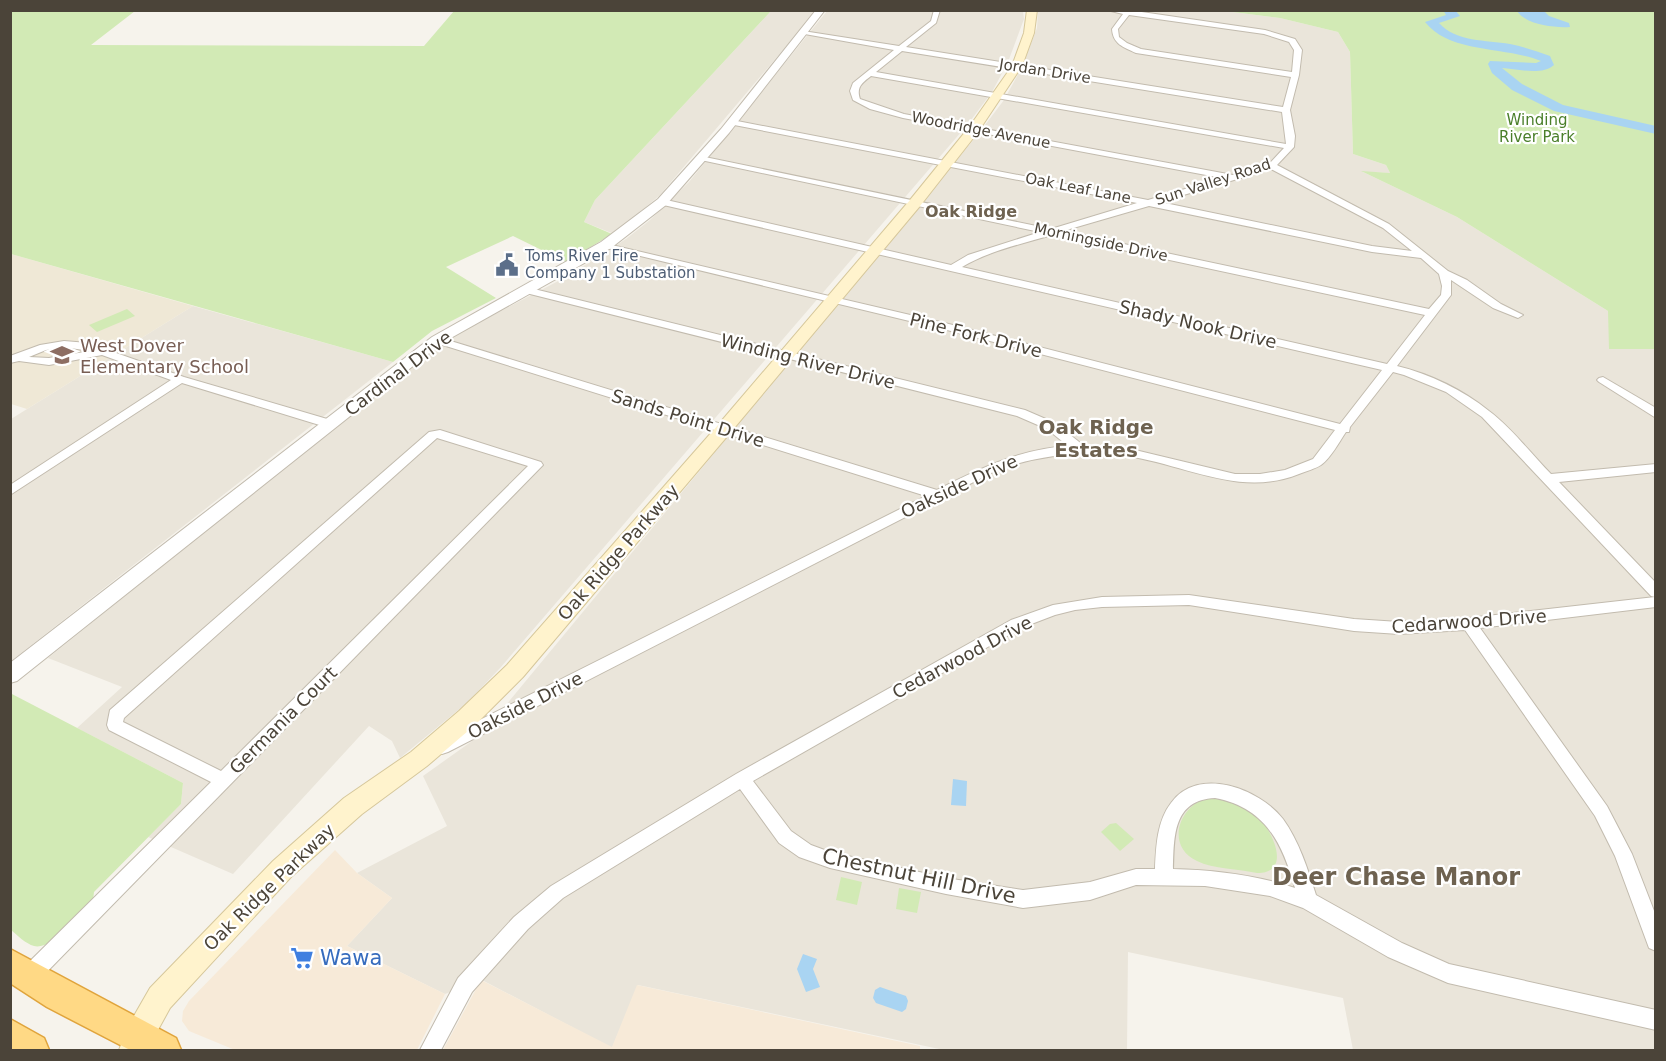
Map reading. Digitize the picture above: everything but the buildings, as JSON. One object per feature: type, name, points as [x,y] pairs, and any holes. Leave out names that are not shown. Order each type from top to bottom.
[{"type":"highway","points":[[17,968],[144,1046]]},
{"type":"highway","points":[[10,1036],[32,1050]]},
{"type":"main road","name":"Oak Ridge Parkway","points":[[144,1046],[160,998],[282,869],[353,806],[419,759],[467,718],[515,670],[724,429],[831,299],[915,203],[974,129],[1017,66],[1029,33],[1032,10]]},
{"type":"street","name":"Cardinal Drive","points":[[10,675],[437,340],[606,245],[662,201],[732,123],[821,10]]},
{"type":"street","name":"Woodridge Avenue","points":[[937,10],[934,22],[858,83],[854,91],[857,100],[889,112],[1233,178]]},
{"type":"street","name":"Sun Valley Road","points":[[953,268],[972,257],[997,248],[1272,166],[1290,147],[1291,136],[1286,110],[1295,75],[1298,50],[1292,41],[1280,35],[1110,10]]},
{"type":"street","points":[[1127,13],[1115,29],[1116,38],[1124,45],[1139,51],[1295,75]]},
{"type":"street","name":"Jordan Drive","points":[[803,33],[1286,110]]},
{"type":"street","points":[[869,73],[1290,147]]},
{"type":"street","name":"Oak Leaf Lane","points":[[732,123],[1150,203],[1372,249],[1424,255]]},
{"type":"street","name":"Morningside Drive","points":[[700,159],[1431,313]]},
{"type":"street","points":[[1272,166],[1386,226],[1444,273],[1463,282],[1497,306],[1518,315]]},
{"type":"street","name":"Shady Nook Drive","points":[[662,201],[1408,372],[1440,385],[1486,414],[1656,592]]},
{"type":"street","name":"Pine Fork Drive","points":[[606,245],[831,299],[1345,429]]},
{"type":"street","name":"Oakside Drive","points":[[419,759],[993,467],[1019,457],[1045,452],[1108,450],[1225,478],[1274,478],[1294,473],[1317,462],[1345,429],[1446,295],[1447,286],[1444,273]]},
{"type":"street","name":"Winding River Drive","points":[[526,290],[1021,413],[1051,426],[1081,450]]},
{"type":"street","name":"Sands Point Drive","points":[[437,340],[939,495]]},
{"type":"street","points":[[15,358],[44,347],[63,344],[84,345],[180,379],[330,424]]},
{"type":"street","points":[[10,491],[180,379]]},
{"type":"street","points":[[1603,380],[1656,414]]},
{"type":"street","name":"Germania Court","points":[[17,968],[223,780],[537,465],[436,433],[121,709],[113,720],[115,725],[223,780]]},
{"type":"street","points":[[1548,479],[1656,468]]},
{"type":"street","name":"Cedarwood Drive","points":[[430,1050],[465,985],[520,923],[557,892],[742,779],[1016,624],[1076,605],[1189,600],[1354,625],[1399,628],[1469,624],[1656,602]]},
{"type":"street","points":[[1469,624],[1601,811],[1623,854],[1656,942]]},
{"type":"street","name":"Chestnut Hill Drive","points":[[742,779],[784,837],[805,851],[830,860],[946,886],[1023,899],[1090,891],[1136,877],[1205,878],[1261,886],[1308,902],[1343,919],[1395,950],[1448,973],[1656,1020]]},
{"type":"street","points":[[1163,877],[1166,843],[1178,806],[1189,796],[1200,791],[1222,792],[1244,799],[1263,810],[1277,826],[1299,869],[1308,902]]},
{"type":"shaded area","points":[[771,11],[816,11],[660,195],[614,234],[584,222],[595,200]]},
{"type":"shaded area","points":[[827,11],[1023,11],[1024,19],[1008,62],[992,92],[968,124],[501,667],[468,702],[400,758],[392,741],[369,726],[233,874],[148,837],[181,804],[183,783],[77,728],[122,687],[48,658],[438,344],[566,277],[626,239],[650,220],[689,182]]},
{"type":"shaded area","points":[[1038,11],[1225,11],[1280,18],[1338,32],[1350,52],[1353,154],[1386,165],[1390,173],[1363,172],[1457,217],[1608,311],[1655,349],[1655,1050],[1353,1050],[1343,998],[1128,952],[1127,1050],[944,1050],[638,985],[612,1048],[482,980],[445,994],[347,946],[392,898],[357,873],[447,826],[423,776],[482,734],[979,133],[1004,100],[1021,69],[1037,28]]},
{"type":"shaded area","name":"West Dover Elementary School","points":[[11,254],[193,306],[27,409],[11,404]]},
{"type":"shaded area","points":[[193,306],[393,362],[11,661],[11,419]]},
{"type":"shaded area","points":[[335,850],[357,873],[392,898],[347,946],[445,994],[417,1050],[235,1050],[189,1031],[182,1021],[183,1011],[189,1001]]},
{"type":"shaded area","points":[[481,980],[612,1047],[637,985],[920,1046],[920,1050],[443,1050]]},
{"type":"green space","points":[[10,11],[135,11],[91,45],[424,46],[454,11],[771,11],[595,200],[584,222],[612,234],[566,262],[513,236],[446,267],[496,298],[432,331],[393,362],[11,254]]},
{"type":"green space","name":"Winding River Park","points":[[1225,11],[1655,11],[1655,349],[1609,349],[1608,311],[1457,217],[1361,171],[1390,173],[1386,165],[1353,154],[1350,52],[1338,32],[1280,18]]},
{"type":"green space","points":[[127,309],[135,316],[97,332],[89,325]]},
{"type":"green space","points":[[10,693],[183,783],[181,804],[94,892],[93,901],[74,922],[49,943],[41,946],[28,943],[11,930]]},
{"type":"green space","points":[[1212,797],[1235,801],[1249,809],[1261,820],[1271,835],[1277,852],[1274,867],[1257,873],[1203,864],[1187,854],[1181,845],[1180,824],[1192,806]]},
{"type":"green space","points":[[1116,823],[1134,839],[1120,851],[1101,832],[1110,824]]},
{"type":"green space","points":[[841,877],[862,882],[857,905],[836,900]]},
{"type":"green space","points":[[899,888],[921,892],[917,913],[896,909]]},
{"type":"water","points":[[1517,11],[1544,11],[1549,16],[1569,23],[1570,27],[1549,26],[1527,20]]},
{"type":"water","points":[[953,779],[967,781],[966,806],[951,805]]},
{"type":"water","points":[[803,954],[817,959],[813,969],[820,987],[806,992],[797,969]]},
{"type":"water","points":[[880,987],[906,996],[908,1001],[906,1009],[902,1012],[876,1003],[873,998],[875,990]]},
{"type":"waterway","points":[[1448,10],[1454,16],[1431,22],[1446,35],[1455,39],[1521,50],[1546,59],[1548,65],[1536,67],[1494,64],[1496,70],[1517,87],[1559,108],[1607,117],[1656,130]]},
{"type":"place","name":"Toms River Fire Company 1 Substation","points":[[507,265]]},
{"type":"place","name":"West Dover Elementary School","points":[[62,355]]},
{"type":"place","name":"Wawa","points":[[302,958]]},
{"type":"district","name":"Oak Ridge","points":[[971,211]]},
{"type":"district","name":"Oak Ridge Estates","points":[[1096,438]]},
{"type":"district","name":"Deer Chase Manor","points":[[1396,877]]}]
